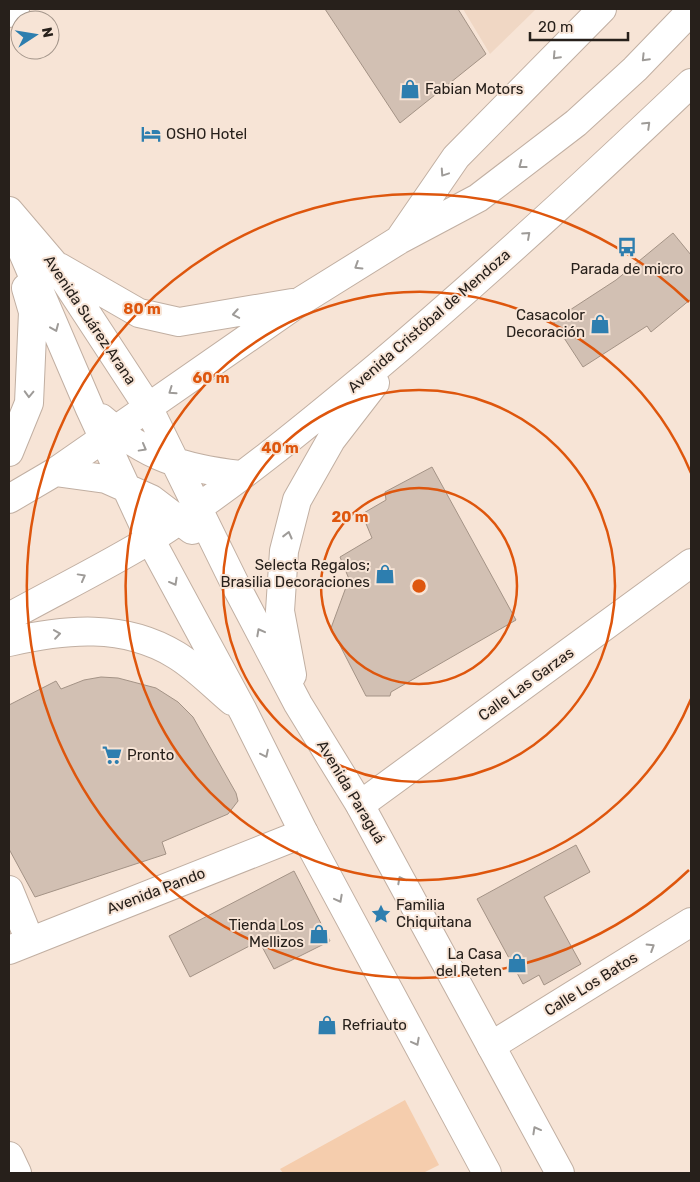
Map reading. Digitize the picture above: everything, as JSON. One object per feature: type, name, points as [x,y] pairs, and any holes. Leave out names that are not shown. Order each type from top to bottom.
[{"type":"main road","points":[[9,13],[15,9]]},
{"type":"main road","points":[[399,240],[456,156],[602,9]]},
{"type":"main road","points":[[9,499],[56,472],[109,433],[301,301],[399,240],[478,198],[576,123],[635,69],[691,11]]},
{"type":"main road","name":"Avenida Cristóbal de Mendoza","points":[[9,616],[150,539],[313,420],[412,337],[589,180],[691,83]]},
{"type":"main road","name":"Avenida Suárez Arana","points":[[9,211],[55,265],[148,408]]},
{"type":"main road","name":"Avenida Suárez Arana","points":[[9,219],[90,409],[109,433]]},
{"type":"main road","points":[[9,226],[33,312],[29,403],[9,452]]},
{"type":"main road","points":[[55,265],[139,313],[179,322],[301,301]]},
{"type":"main road","points":[[298,704],[280,611],[284,552],[297,500],[331,440],[412,337]]},
{"type":"main road","name":"Avenida Paraguá","points":[[148,408],[176,463],[188,513],[225,563],[298,704],[360,805],[560,1173]]},
{"type":"main road","points":[[109,433],[124,438],[163,459],[202,470],[240,475]]},
{"type":"main road","points":[[109,433],[127,488],[150,539],[243,711],[304,833],[487,1173]]},
{"type":"main road","points":[[56,472],[106,479],[188,513]]},
{"type":"main road","name":"Calle Las Garzas","points":[[360,805],[691,563]]},
{"type":"main road","points":[[9,642],[78,631],[126,634],[146,640],[177,655],[243,711]]},
{"type":"main road","name":"Avenida Pando","points":[[20,945],[304,833]]},
{"type":"main road","points":[[9,890],[20,945]]},
{"type":"main road","name":"Calle Los Batos","points":[[491,1046],[691,922]]},
{"type":"main road","points":[[9,1156],[17,1173]]},
{"type":"shaded area","points":[[463,9],[536,9],[490,54]]},
{"type":"shaded area","points":[[405,1100],[439,1165],[423,1173],[283,1173],[280,1169]]},
{"type":"building","name":"Fabian Motors","points":[[325,9],[458,9],[486,54],[400,123]]},
{"type":"building","points":[[673,233],[691,255],[691,299],[651,332],[647,326],[583,367],[553,321],[616,280]]},
{"type":"building","points":[[432,467],[516,620],[391,692],[390,696],[366,696],[331,628],[349,579],[340,557],[372,538],[362,514],[386,500],[385,492]]},
{"type":"building","name":"Pronto","points":[[101,677],[118,678],[156,688],[178,702],[193,717],[236,793],[238,801],[228,814],[162,842],[166,854],[35,897],[9,849],[9,705],[56,681],[61,689],[84,680]]},
{"type":"building","points":[[576,845],[590,872],[544,897],[581,964],[544,985],[539,975],[523,984],[477,899]]},
{"type":"building","points":[[294,871],[330,941],[274,969],[259,941],[190,977],[169,936]]},
{"type":"place","name":"Fabian Motors","points":[[410,89]]},
{"type":"place","name":"OSHO Hotel","points":[[151,134]]},
{"type":"place","name":"Parada de micro","points":[[627,247]]},
{"type":"place","name":"Casacolor Decoración","points":[[600,324]]},
{"type":"place","name":"Selecta Regalos; Brasilia Decoraciones","points":[[385,574]]},
{"type":"place","name":"Pronto","points":[[112,755]]},
{"type":"place","name":"Familia Chiquitana","points":[[381,914]]},
{"type":"place","name":"Tienda Los Mellizos","points":[[319,934]]},
{"type":"place","name":"La Casa del Reten","points":[[517,963]]},
{"type":"place","name":"Refriauto","points":[[327,1025]]}]
